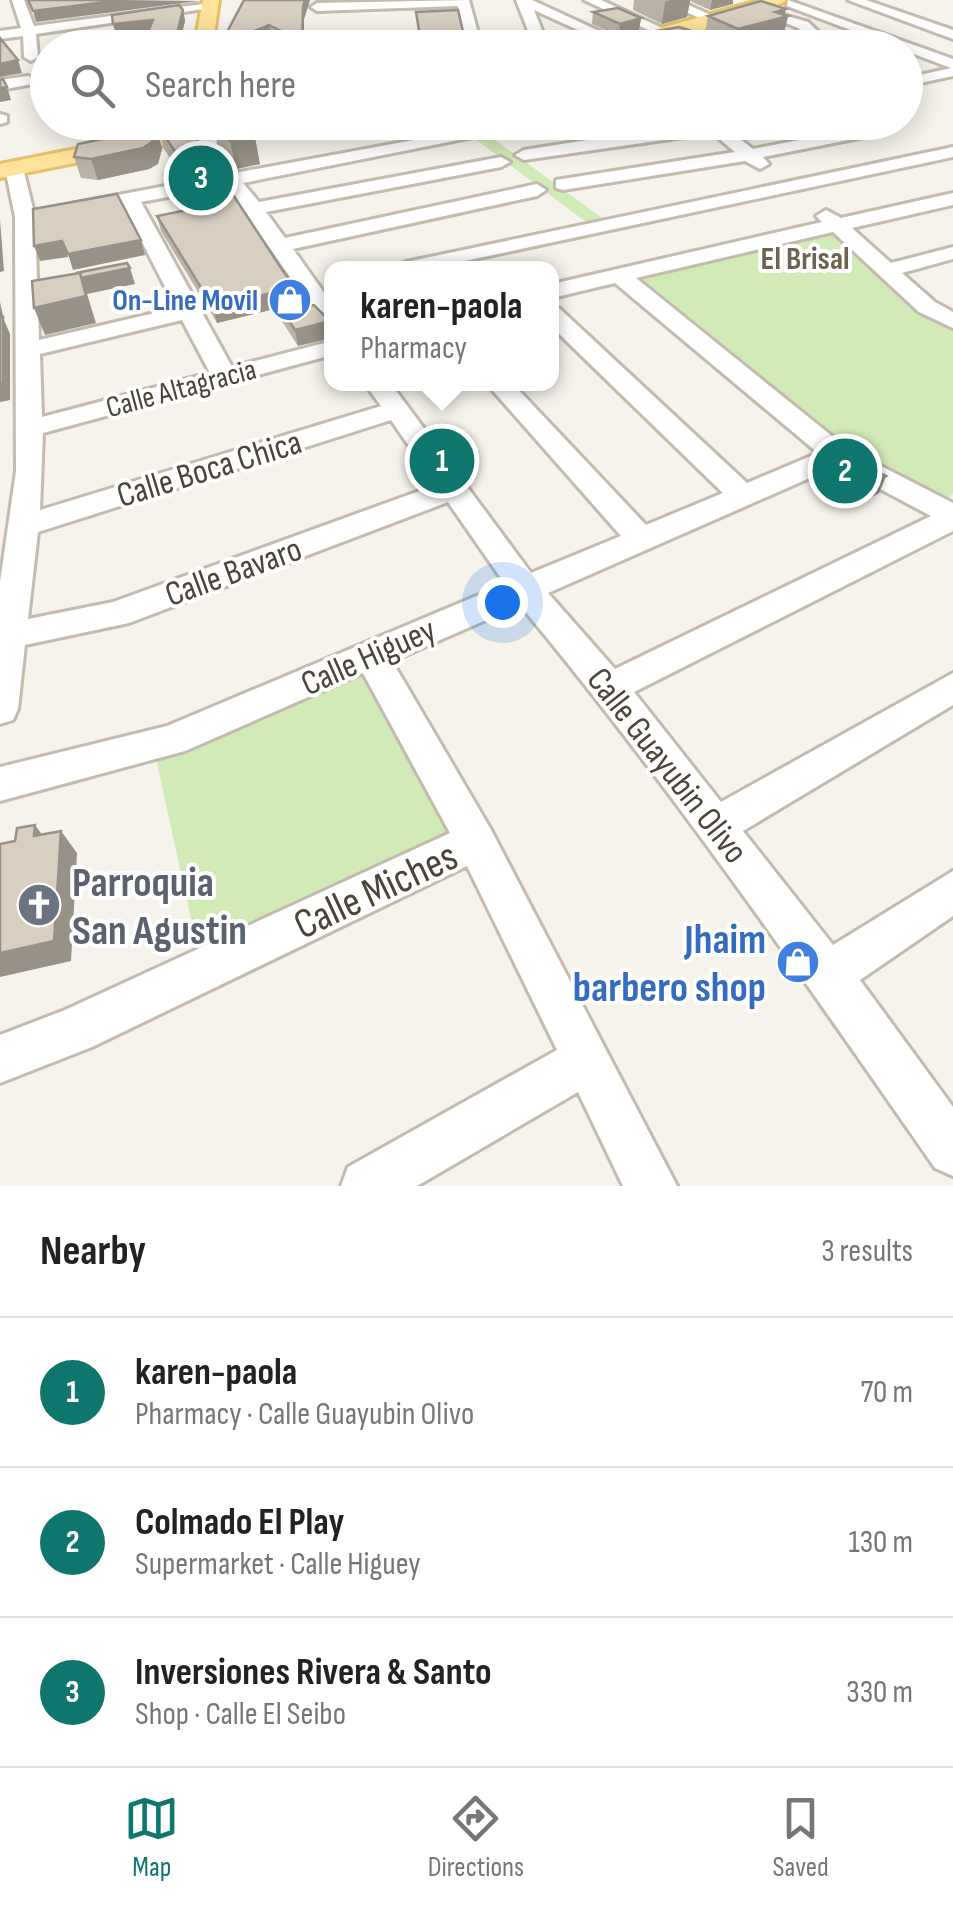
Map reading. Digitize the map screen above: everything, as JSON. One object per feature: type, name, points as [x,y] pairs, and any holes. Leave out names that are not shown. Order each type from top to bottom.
[{"type":"main road","points":[[691,30],[714,19],[783,3]]},
{"type":"main road","points":[[695,30],[783,3]]},
{"type":"main road","points":[[207,30],[212,4]]},
{"type":"main road","points":[[5,167],[144,140]]},
{"type":"street","points":[[30,57],[29,31],[18,1],[32,0]]},
{"type":"street","points":[[523,0],[559,17],[582,12],[664,30]]},
{"type":"street","points":[[523,0],[535,30]]},
{"type":"street","points":[[666,0],[714,19]]},
{"type":"street","points":[[854,0],[953,34]]},
{"type":"street","points":[[317,8],[463,1],[471,30]]},
{"type":"street","points":[[783,3],[809,30]]},
{"type":"street","points":[[783,3],[858,30]]},
{"type":"street","points":[[901,6],[920,3]]},
{"type":"street","points":[[36,30],[212,4]]},
{"type":"street","points":[[582,12],[600,19]]},
{"type":"street","points":[[582,12],[604,30]]},
{"type":"street","points":[[642,16],[673,30]]},
{"type":"street","points":[[448,20],[468,19]]},
{"type":"street","points":[[0,34],[29,31]]},
{"type":"street","points":[[923,53],[953,64]]},
{"type":"street","points":[[923,78],[953,72]]},
{"type":"street","points":[[0,85],[28,80]]},
{"type":"street","points":[[923,86],[940,92]]},
{"type":"street","points":[[202,140],[324,309]]},
{"type":"street","points":[[42,214],[317,165],[383,145],[415,140]]},
{"type":"street","points":[[486,140],[501,162],[585,227]]},
{"type":"street","points":[[496,140],[614,221]]},
{"type":"street","points":[[524,156],[625,140]]},
{"type":"street","points":[[730,140],[837,224],[927,307],[953,321]]},
{"type":"street","points":[[563,184],[829,140]]},
{"type":"street","points":[[290,142],[317,165]]},
{"type":"street","points":[[437,261],[953,152]]},
{"type":"street","points":[[254,209],[501,162]]},
{"type":"street","points":[[0,709],[23,526],[30,428],[27,350],[42,214],[5,167]]},
{"type":"street","points":[[129,198],[154,264],[191,312],[224,376]]},
{"type":"street","points":[[279,246],[380,248],[549,199]]},
{"type":"street","points":[[559,288],[953,199]]},
{"type":"street","points":[[890,270],[953,253]]},
{"type":"street","points":[[620,275],[838,455],[953,516]]},
{"type":"street","points":[[27,350],[191,312]]},
{"type":"street","points":[[559,321],[743,496]]},
{"type":"street","name":"Calle Altagracia","points":[[30,428],[324,350]]},
{"type":"street","points":[[505,391],[642,539]]},
{"type":"street","name":"Calle Guayubin Olivo","points":[[387,397],[524,587],[610,688],[828,975],[953,1150]]},
{"type":"street","name":"Calle Boca Chica","points":[[23,526],[387,397]]},
{"type":"street","name":"Calle Higuey","points":[[0,784],[172,740],[838,455]]},
{"type":"street","name":"Calle Bavaro","points":[[7,636],[117,614],[454,490]]},
{"type":"street","points":[[610,688],[953,516]]},
{"type":"street","points":[[371,656],[476,841],[651,1186]]},
{"type":"street","points":[[716,826],[953,687]]},
{"type":"street","name":"Calle Miches","points":[[0,1059],[75,1030],[476,841]]},
{"type":"street","points":[[828,975],[953,891]]},
{"type":"street","points":[[366,1186],[588,1059]]},
{"type":"green space","points":[[477,140],[495,140],[602,218],[586,222]]},
{"type":"green space","points":[[829,230],[920,310],[953,328],[953,494],[947,499],[842,447],[634,276]]},
{"type":"green space","points":[[366,671],[463,838],[197,946],[156,759],[191,749]]},
{"type":"building","points":[[28,0],[122,0],[33,11]]},
{"type":"building","points":[[244,0],[305,0],[302,30],[279,30],[269,25],[257,30],[228,30]]},
{"type":"building","points":[[761,1],[786,9],[775,12],[788,16],[738,29],[708,16]]},
{"type":"building","points":[[179,5],[183,10],[178,30],[149,30],[153,20],[113,24],[112,15]]},
{"type":"building","points":[[618,8],[641,18],[620,24],[593,12]]},
{"type":"building","points":[[458,10],[463,30],[419,30],[416,12]]},
{"type":"building","points":[[0,38],[18,60],[0,64]]},
{"type":"building","points":[[153,140],[143,148],[91,159],[74,157],[78,144]]},
{"type":"building","points":[[168,140],[197,140],[206,151],[178,156]]},
{"type":"building","points":[[220,175],[309,306],[314,305],[324,315],[324,323],[295,330],[271,293],[213,307],[157,216],[212,205],[194,180]]},
{"type":"building","points":[[117,194],[141,240],[68,254],[62,241],[34,246],[33,209]]},
{"type":"building","points":[[127,263],[130,268],[81,278],[76,273]]},
{"type":"building","points":[[80,273],[86,296],[34,308],[32,281]]},
{"type":"building","points":[[3,317],[3,383],[0,383],[0,318]]},
{"type":"building","points":[[845,454],[886,476],[857,491],[820,466]]},
{"type":"building","points":[[35,825],[34,836],[61,831],[54,941],[0,953],[0,844],[15,841],[17,828]]},
{"type":"place","name":"Inversiones Rivera & Santo","points":[[201,178]]},
{"type":"place","name":"On-Line Movil","points":[[290,300]]},
{"type":"place","name":"karen-paola","points":[[442,461]]},
{"type":"place","name":"Colmado El Play","points":[[845,471]]},
{"type":"place","name":"Parroquia San Agustin","points":[[39,905]]},
{"type":"place","name":"Jhaim barbero shop","points":[[798,962]]},
{"type":"district","name":"El Brisal","points":[[805,258]]}]
